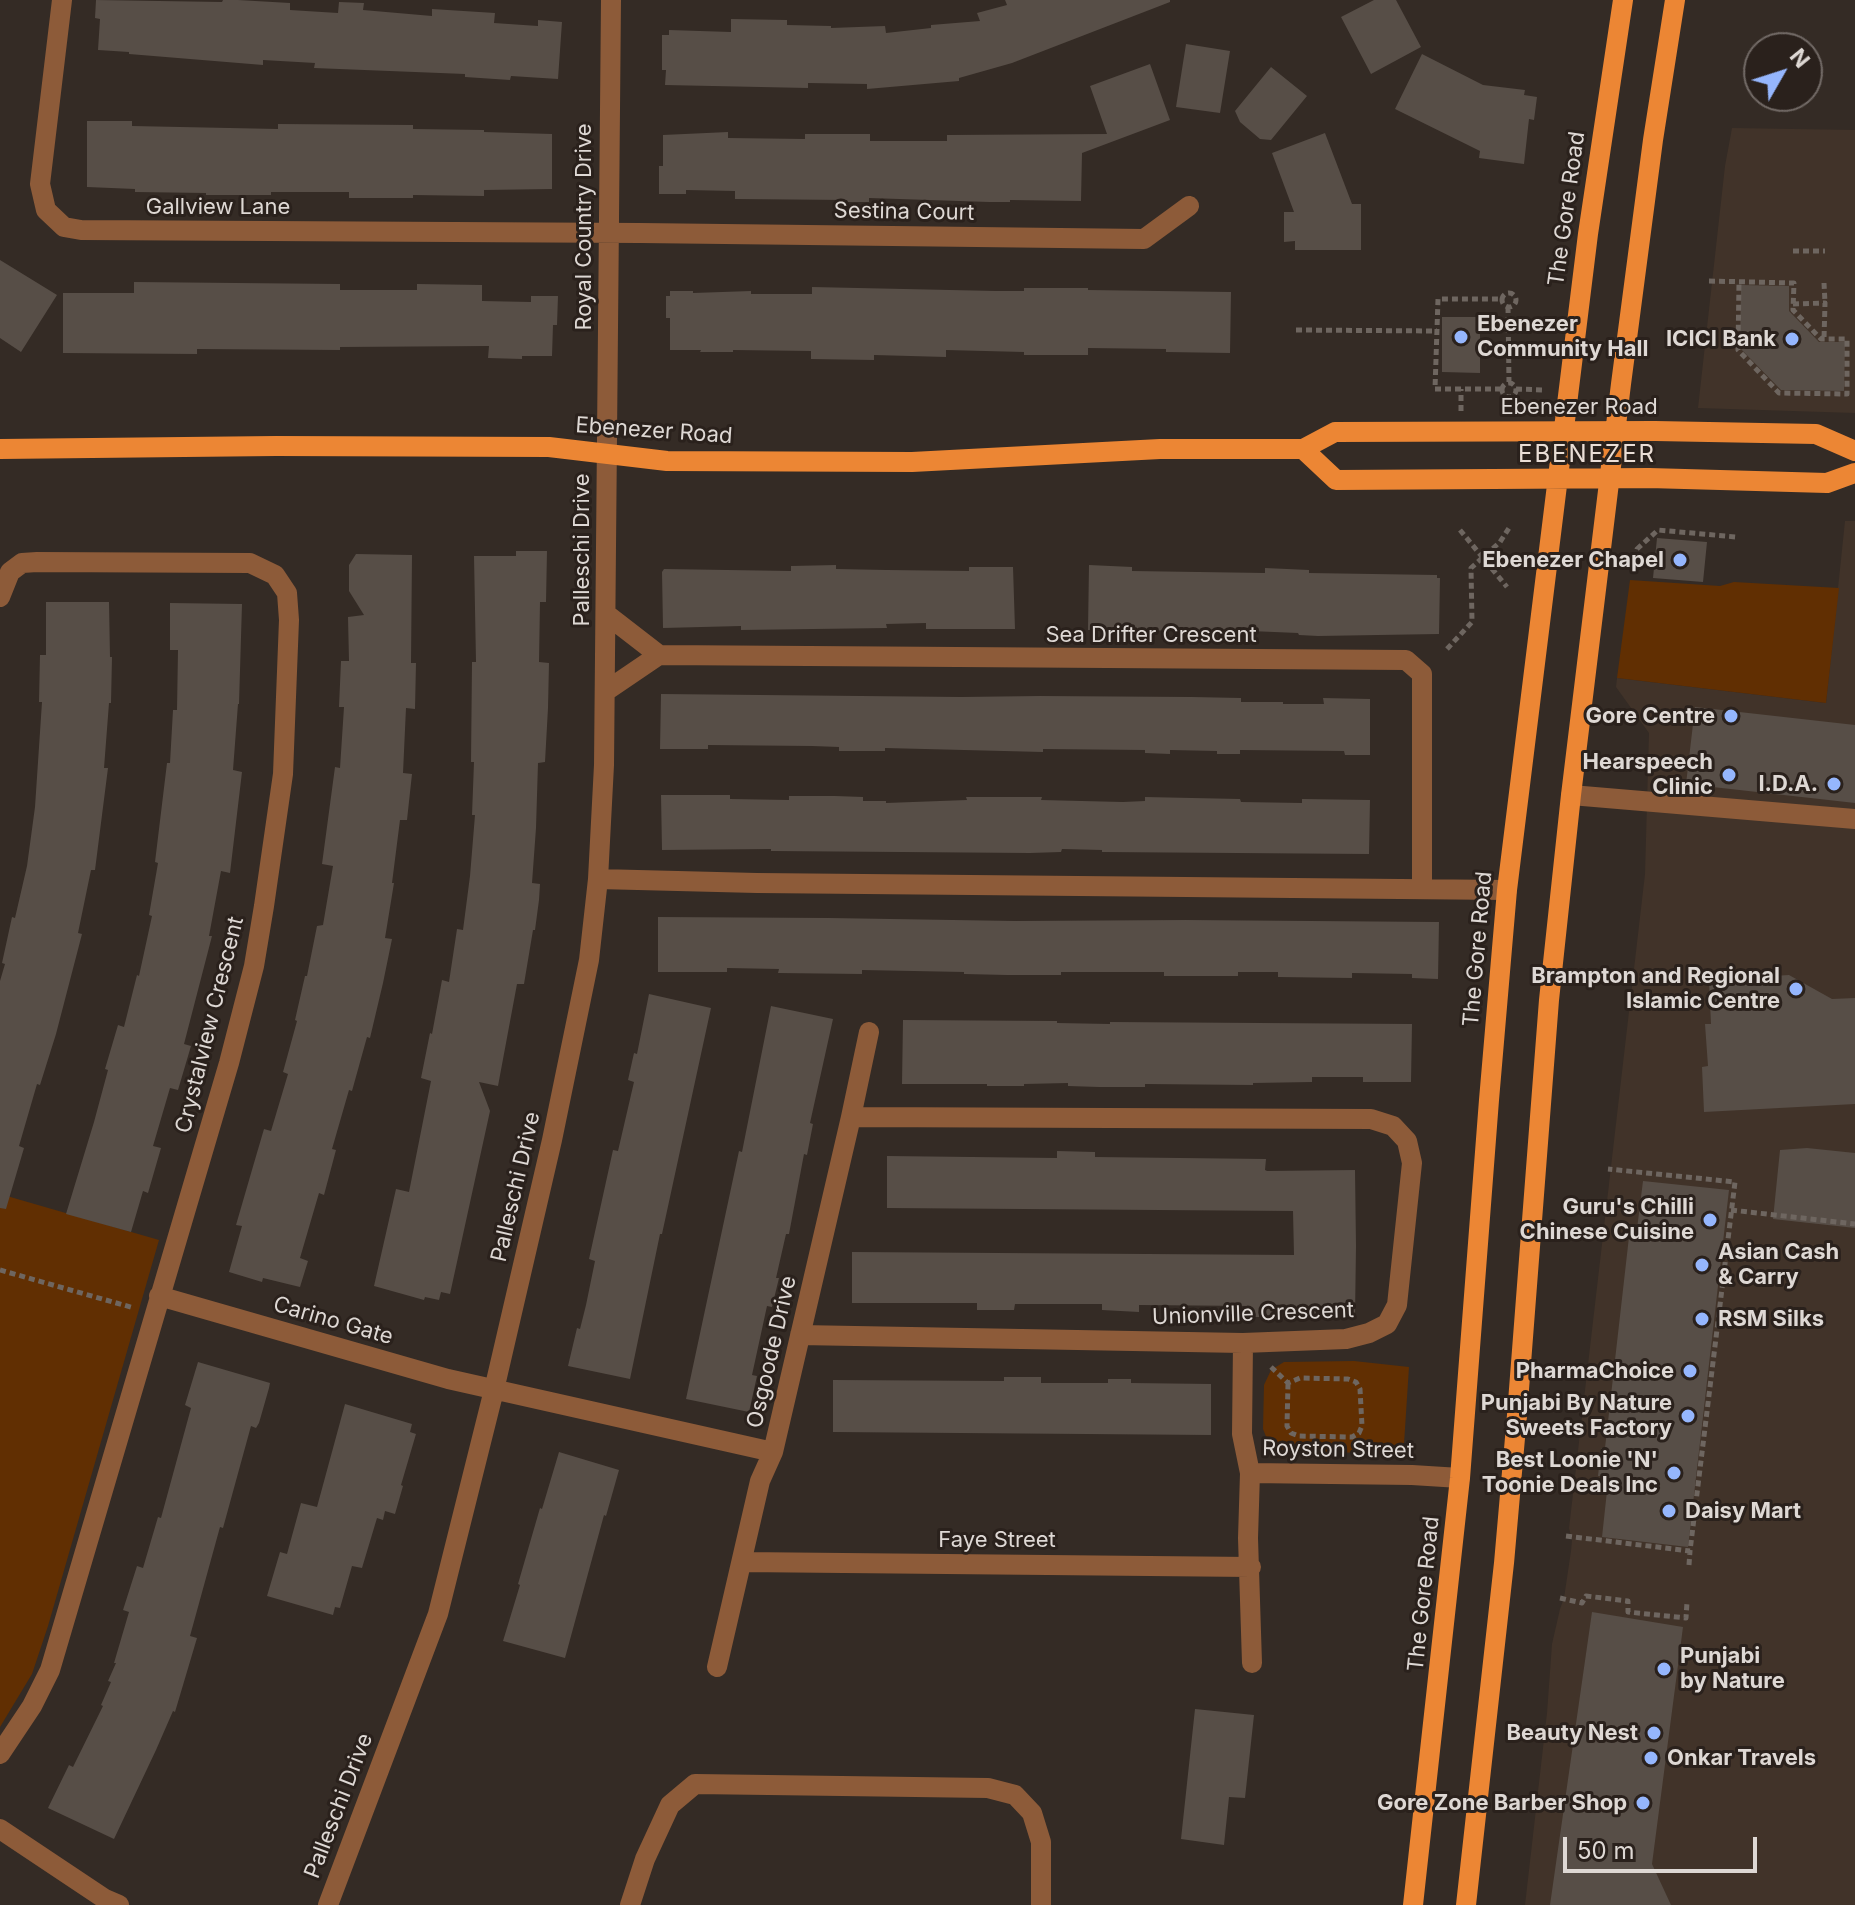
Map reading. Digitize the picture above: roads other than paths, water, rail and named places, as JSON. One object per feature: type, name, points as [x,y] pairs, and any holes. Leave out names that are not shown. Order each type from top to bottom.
[{"type":"main road","name":"The Gore Road","points":[[1413,1905],[1460,1478],[1507,890],[1588,234],[1623,0]]},
{"type":"main road","points":[[1466,1905],[1505,1548],[1548,1016],[1571,795],[1649,171],[1675,0]]},
{"type":"main road","name":"Ebenezer Road","points":[[0,449],[549,447],[667,461],[912,462],[1160,449],[1303,449],[1335,432],[1615,431],[1816,434],[1855,451]]},
{"type":"main road","points":[[1303,449],[1336,480],[1558,478],[1827,483],[1855,473]]},
{"type":"street","name":"Gallview Lane","points":[[62,0],[40,184],[46,210],[64,227],[81,230],[608,233]]},
{"type":"street","name":"Royal Country Drive","points":[[607,454],[611,0]]},
{"type":"street","name":"Sestina Court","points":[[608,233],[1144,239],[1189,206]]},
{"type":"street","name":"Palleschi Drive","points":[[328,1905],[438,1614],[552,1140],[586,975],[598,879],[604,765],[607,454]]},
{"type":"street","name":"Crystalview Crescent","points":[[0,597],[10,572],[22,563],[250,563],[275,575],[287,593],[289,620],[283,774],[256,951],[229,1063],[50,1670],[32,1706],[0,1754]]},
{"type":"street","points":[[606,614],[659,655],[606,691]]},
{"type":"street","name":"Sea Drifter Crescent","points":[[659,655],[1406,660],[1422,674],[1422,889]]},
{"type":"street","points":[[1571,795],[1855,819]]},
{"type":"street","points":[[598,879],[1507,890]]},
{"type":"street","name":"Osgoode Drive","points":[[494,1390],[773,1452],[869,1032]]},
{"type":"street","name":"Unionville Crescent","points":[[800,1335],[1243,1343],[1346,1339],[1387,1324],[1397,1305],[1412,1163],[1407,1141],[1393,1126],[1371,1119],[851,1117]]},
{"type":"street","name":"Carino Gate","points":[[159,1296],[494,1390]]},
{"type":"street","name":"Royston Street","points":[[1243,1343],[1242,1434],[1250,1473],[1460,1478]]},
{"type":"street","points":[[717,1667],[760,1481],[773,1452]]},
{"type":"street","points":[[1250,1473],[1248,1538],[1252,1663]]},
{"type":"street","name":"Faye Street","points":[[742,1562],[1251,1567]]},
{"type":"street","points":[[630,1905],[645,1859],[670,1805],[695,1784],[988,1788],[1015,1795],[1032,1813],[1041,1842],[1041,1905]]},
{"type":"street","points":[[0,1829],[105,1899],[119,1905]]},
{"type":"place","name":"Ebenezer Community Hall","points":[[1461,337]]},
{"type":"place","name":"ICICI Bank","points":[[1792,339]]},
{"type":"place","name":"Ebenezer Chapel","points":[[1680,560]]},
{"type":"place","name":"Gore Centre","points":[[1731,716]]},
{"type":"place","name":"Hearspeech Clinic","points":[[1729,775]]},
{"type":"place","name":"I.D.A.","points":[[1834,784]]},
{"type":"place","name":"Brampton and Regional Islamic Centre","points":[[1796,989]]},
{"type":"place","name":"Guru's Chilli Chinese Cuisine","points":[[1710,1220]]},
{"type":"place","name":"Asian Cash & Carry","points":[[1702,1265]]},
{"type":"place","name":"RSM Silks","points":[[1702,1319]]},
{"type":"place","name":"PharmaChoice","points":[[1690,1371]]},
{"type":"place","name":"Punjabi By Nature Sweets Factory","points":[[1688,1416]]},
{"type":"place","name":"Best Loonie 'N' Toonie Deals Inc","points":[[1674,1473]]},
{"type":"place","name":"Daisy Mart","points":[[1669,1511]]},
{"type":"place","name":"Punjabi by Nature","points":[[1664,1669]]},
{"type":"place","name":"Beauty Nest","points":[[1654,1733]]},
{"type":"place","name":"Onkar Travels","points":[[1651,1758]]},
{"type":"place","name":"Gore Zone Barber Shop","points":[[1643,1803]]},
{"type":"district","name":"EBENEZER","points":[[1587,455]]}]
